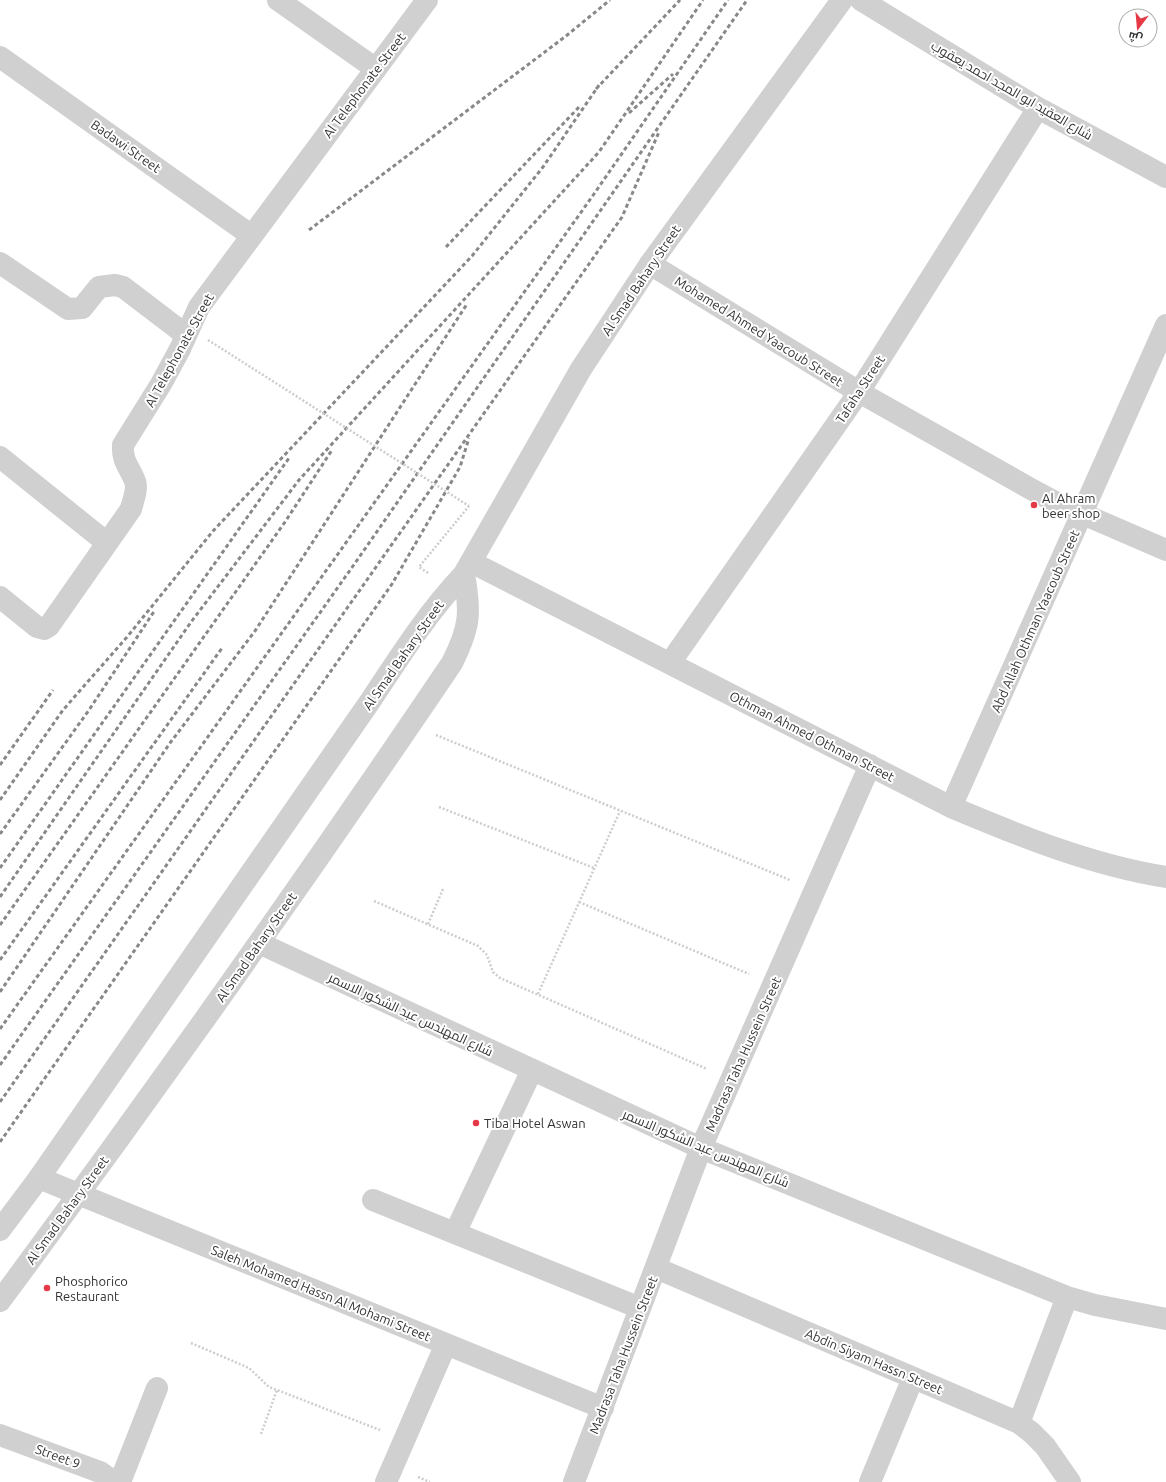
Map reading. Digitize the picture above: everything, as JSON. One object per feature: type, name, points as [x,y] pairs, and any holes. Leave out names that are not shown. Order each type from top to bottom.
[{"type":"street","points":[[278,0],[376,69]]},
{"type":"street","name":"Al Telephonate Street","points":[[0,597],[37,627],[44,629],[49,626],[131,509],[134,498],[135,482],[126,465],[123,445],[161,384],[199,307],[427,0]]},
{"type":"street","name":"Al Smad Bahary Street","points":[[0,1230],[38,1178],[371,700],[412,637],[467,568],[580,369],[650,264],[842,0]]},
{"type":"street","name":"شارع العقيد ابو المجد احمد يعقوب","points":[[861,0],[1038,108],[1166,177]]},
{"type":"street","name":"Badawi Street","points":[[0,57],[252,236]]},
{"type":"street","name":"Tafaha Street","points":[[670,663],[859,392],[1038,108]]},
{"type":"street","points":[[0,263],[68,309],[82,308],[99,287],[106,285],[123,288],[186,335]]},
{"type":"street","name":"Mohamed Ahmed Yaacoub Street","points":[[650,264],[859,392],[1049,499],[1166,550]]},
{"type":"street","name":"Abd Allah Othman Yaacoub Street","points":[[951,807],[1166,325]]},
{"type":"street","points":[[0,457],[107,543]]},
{"type":"street","name":"Al Smad Bahary Street","points":[[0,1302],[79,1195],[259,943],[452,662],[464,639],[468,617],[467,568]]},
{"type":"street","name":"Othman Ahmed Othman Street","points":[[467,568],[670,663],[951,807],[1017,835],[1084,858],[1166,877]]},
{"type":"street","name":"Madrasa Taha Hussein Street","points":[[574,1482],[701,1148],[870,765]]},
{"type":"street","name":"شارع المهندس عبد الشكور الاسمر","points":[[259,943],[701,1148],[1067,1297],[1095,1305],[1166,1319]]},
{"type":"street","points":[[455,1233],[532,1070]]},
{"type":"street","name":"Saleh Mohamed Hassn Al Mohami Street","points":[[38,1178],[603,1408]]},
{"type":"street","points":[[374,1200],[640,1308]]},
{"type":"street","name":"Abdin Siyam Hassn Street","points":[[656,1268],[1019,1423],[1045,1446],[1070,1482]]},
{"type":"street","points":[[1019,1423],[1067,1297]]},
{"type":"street","points":[[386,1482],[446,1344]]},
{"type":"street","points":[[870,1482],[913,1378]]},
{"type":"street","points":[[120,1482],[157,1388]]},
{"type":"street","name":"Street 9","points":[[0,1435],[100,1472],[114,1482]]},
{"type":"path","points":[[208,340],[469,506],[419,567]]},
{"type":"path","points":[[410,724],[815,890]]},
{"type":"path","points":[[439,807],[594,868]]},
{"type":"path","points":[[538,994],[620,811]]},
{"type":"path","points":[[428,924],[443,889]]},
{"type":"path","points":[[374,901],[478,946],[487,955],[493,972],[500,978],[732,1079]]},
{"type":"path","points":[[579,902],[774,984]]},
{"type":"path","points":[[191,1343],[249,1368],[269,1386],[277,1390],[405,1439]]},
{"type":"path","points":[[262,1434],[277,1390]]},
{"type":"railway","points":[[309,230],[566,36],[610,0]]},
{"type":"railway","points":[[596,89],[680,0]]},
{"type":"railway","points":[[0,897],[191,622],[299,480],[599,152],[703,0]]},
{"type":"railway","points":[[0,1029],[594,194],[728,0]]},
{"type":"railway","points":[[0,1065],[353,566],[747,0]]},
{"type":"railway","points":[[629,113],[673,74]]},
{"type":"railway","points":[[0,800],[63,710],[127,637],[213,531],[472,256],[543,167],[599,85]]},
{"type":"railway","points":[[446,247],[580,106]]},
{"type":"railway","points":[[0,1102],[622,217],[659,132]]},
{"type":"railway","points":[[0,992],[170,743],[255,631],[467,304]]},
{"type":"railway","points":[[0,1142],[392,584],[460,467],[469,438]]},
{"type":"railway","points":[[0,925],[285,522],[332,450]]},
{"type":"railway","points":[[0,868],[289,458]]},
{"type":"railway","points":[[0,834],[89,710],[155,610]]},
{"type":"railway","points":[[0,960],[222,648]]},
{"type":"railway","points":[[0,765],[53,690]]},
{"type":"place","name":"Al Ahram beer shop","points":[[1034,505]]},
{"type":"place","name":"Tiba Hotel Aswan","points":[[476,1123]]},
{"type":"place","name":"Phosphorico Restaurant","points":[[47,1288]]}]
